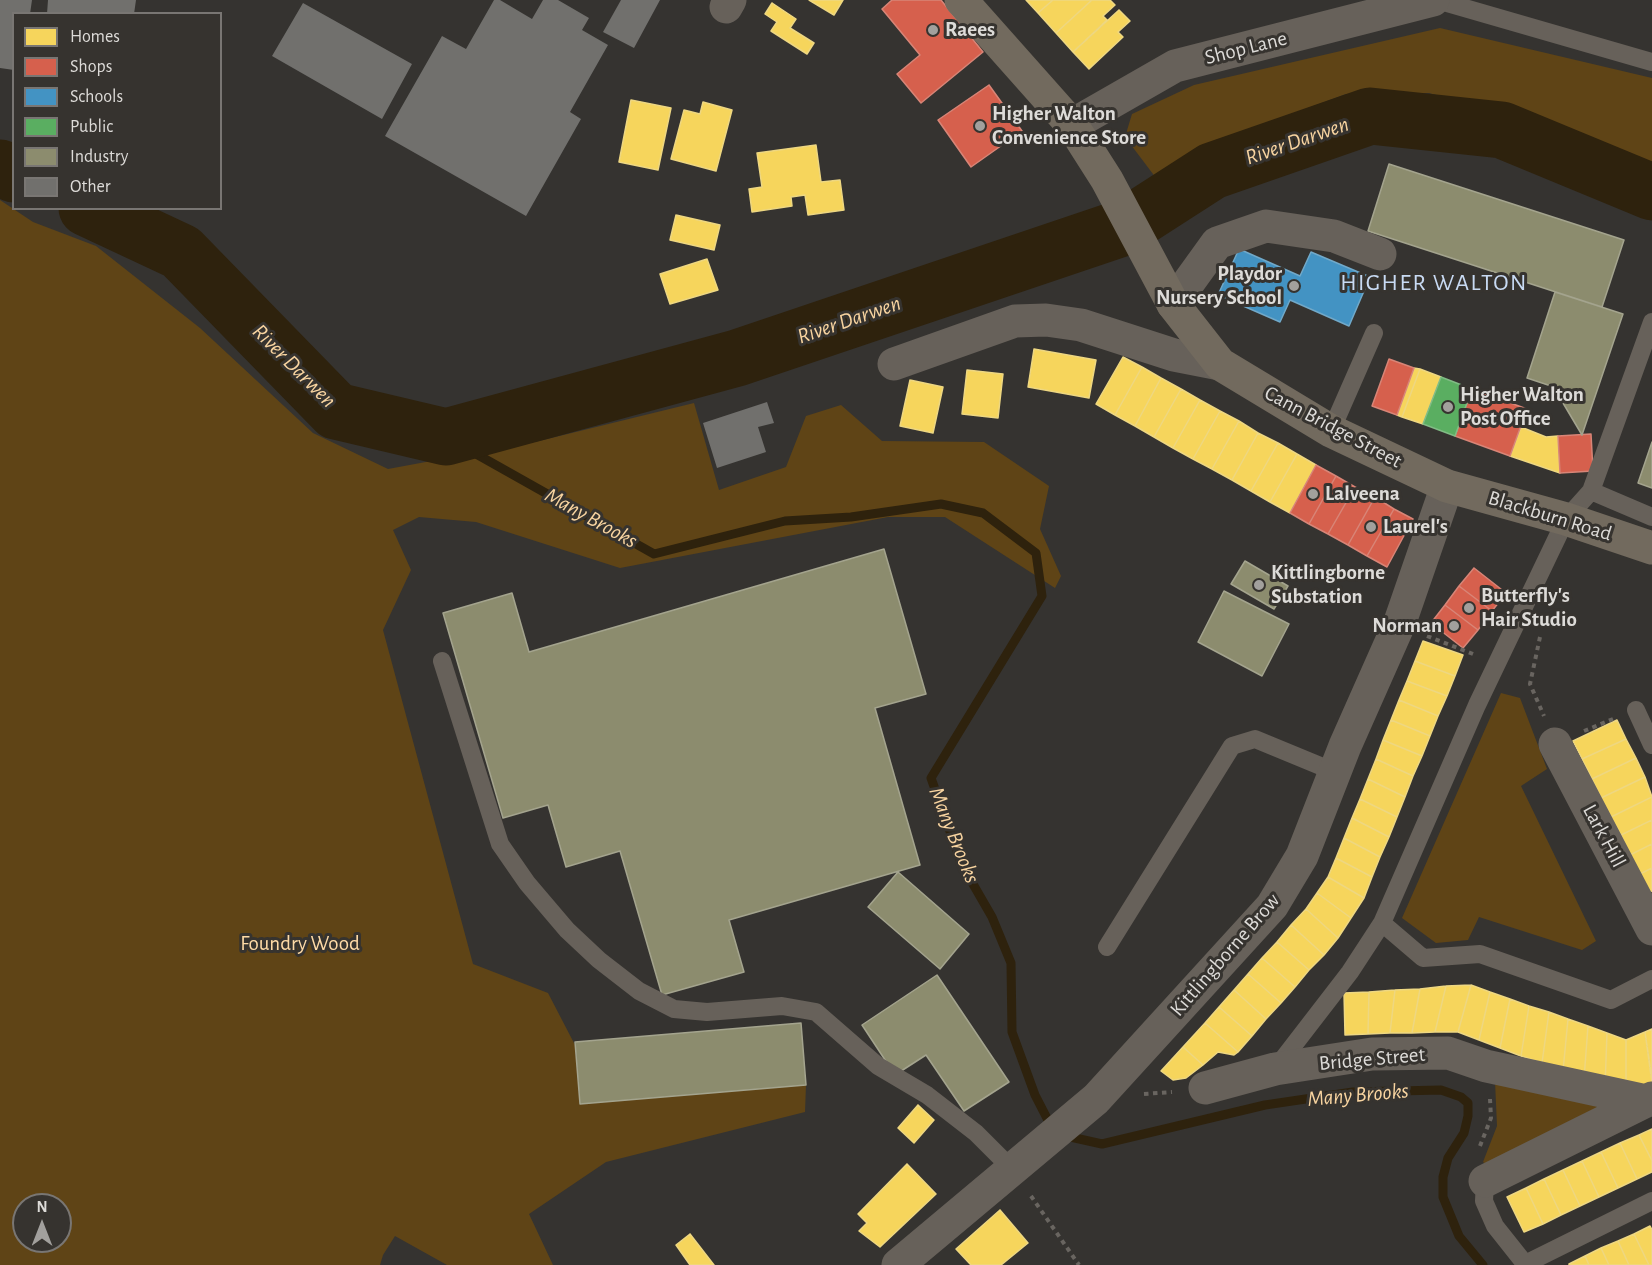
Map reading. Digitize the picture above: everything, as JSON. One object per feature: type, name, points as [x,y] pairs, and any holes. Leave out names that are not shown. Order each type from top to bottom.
[{"type":"main road","name":"Cann Bridge Street","points":[[961,0],[1072,125],[1107,180],[1169,295],[1220,364],[1330,430],[1447,486]]},
{"type":"main road","name":"Blackburn Road","points":[[1447,486],[1566,519],[1652,548]]},
{"type":"street","name":"Shop Lane","points":[[1072,125],[1175,66],[1435,0]]},
{"type":"street","points":[[1169,295],[1217,243],[1266,226],[1334,236],[1380,254]]},
{"type":"street","name":"Cann Bridge Street","points":[[894,364],[1015,321],[1046,320],[1081,325],[1174,354],[1220,364]]},
{"type":"street","name":"Kittlingborne Brow","points":[[898,1265],[1095,1099],[1272,906],[1302,856],[1335,772],[1400,622],[1447,486]]},
{"type":"street","name":"Lark Hill","points":[[1555,744],[1652,929]]},
{"type":"street","name":"Bridge Street","points":[[1205,1088],[1275,1069],[1372,1054],[1448,1053],[1486,1066],[1649,1099]]},
{"type":"street","name":"Bridge Street","points":[[1485,1181],[1649,1099]]},
{"type":"lane","points":[[1435,0],[1652,62]]},
{"type":"lane","points":[[1275,1069],[1350,972],[1382,923],[1496,663],[1566,519],[1591,491],[1652,322]]},
{"type":"lane","points":[[1330,430],[1374,333]]},
{"type":"lane","points":[[1591,491],[1652,517]]},
{"type":"lane","points":[[442,661],[500,844],[528,883],[567,930],[599,960],[639,991],[674,1009],[707,1012],[782,1006],[816,1012],[878,1066],[927,1095],[976,1133],[1012,1169]]},
{"type":"lane","points":[[1635,710],[1652,745]]},
{"type":"lane","points":[[1107,946],[1232,746],[1255,739],[1335,772]]},
{"type":"lane","points":[[1382,923],[1423,958],[1480,954],[1611,1000],[1652,980]]},
{"type":"lane","points":[[1485,1181],[1484,1201],[1495,1226],[1525,1265],[1652,1201]]},
{"type":"path","points":[[1400,622],[1531,677]]},
{"type":"path","points":[[1541,632],[1530,684],[1555,744],[1635,710]]},
{"type":"path","points":[[1485,1181],[1470,1171],[1491,1118],[1486,1066]]},
{"type":"path","points":[[1095,1099],[1205,1088]]},
{"type":"path","points":[[1012,1169],[1079,1265]]},
{"type":"green space","points":[[1440,28],[1652,78],[1652,169],[1521,119],[1429,93],[1346,94],[1211,144],[1156,178],[1125,137],[1132,114],[1194,85]]},
{"type":"green space","name":"Foundry Wood","points":[[0,200],[33,222],[96,246],[200,328],[313,433],[388,469],[539,441],[694,403],[719,490],[786,467],[806,416],[841,405],[882,441],[984,442],[1049,486],[1040,529],[1061,576],[1055,588],[945,517],[888,517],[620,568],[476,522],[419,517],[393,530],[411,570],[383,630],[473,964],[548,993],[575,1045],[580,1104],[806,1085],[805,1112],[606,1162],[529,1214],[553,1265],[447,1265],[395,1236],[383,1255],[380,1265],[0,1265]]},
{"type":"green space","points":[[1501,693],[1520,698],[1547,769],[1521,786],[1596,941],[1582,950],[1479,917],[1468,940],[1436,943],[1402,918]]},
{"type":"green space","points":[[1495,1081],[1609,1107],[1489,1167],[1483,1162],[1497,1126]]},
{"type":"building: Homes","points":[[809,0],[843,0],[834,15]]},
{"type":"building: Homes","points":[[1026,0],[1053,0],[1038,13]]},
{"type":"building: Homes","points":[[1053,0],[1092,0],[1056,33],[1038,13]]},
{"type":"building: Homes","points":[[1092,0],[1110,0],[1115,5],[1103,16],[1107,20],[1073,52],[1056,33]]},
{"type":"building: Homes","points":[[772,3],[796,19],[790,28],[814,43],[807,54],[771,31],[777,22],[765,14]]},
{"type":"building: Homes","points":[[1119,10],[1130,21],[1118,32],[1123,37],[1089,69],[1073,52]]},
{"type":"building: Homes","points":[[631,100],[671,108],[658,170],[619,162]]},
{"type":"building: Homes","points":[[703,102],[732,110],[716,171],[671,159],[684,110],[700,114]]},
{"type":"building: Homes","points":[[816,145],[821,182],[840,180],[844,210],[808,215],[805,195],[791,197],[792,206],[752,212],[749,189],[762,187],[757,153]]},
{"type":"building: Homes","points":[[676,215],[720,225],[714,250],[670,240]]},
{"type":"building: Homes","points":[[707,259],[718,290],[670,304],[660,274]]},
{"type":"building: Homes","points":[[1034,349],[1096,360],[1089,398],[1028,387]]},
{"type":"building: Homes","points":[[1123,357],[1142,367],[1115,415],[1096,404]]},
{"type":"building: Homes","points":[[1142,367],[1161,378],[1135,426],[1115,415]]},
{"type":"building: Homes","points":[[1414,368],[1420,369],[1402,417],[1397,415]]},
{"type":"building: Homes","points":[[1420,369],[1441,377],[1423,424],[1402,417]]},
{"type":"building: Homes","points":[[967,370],[1003,374],[998,418],[962,414]]},
{"type":"building: Homes","points":[[1161,378],[1181,389],[1154,437],[1135,426]]},
{"type":"building: Homes","points":[[910,380],[943,387],[933,433],[900,426]]},
{"type":"building: Homes","points":[[1181,389],[1200,400],[1173,448],[1154,437]]},
{"type":"building: Homes","points":[[1200,400],[1220,411],[1193,459],[1173,448]]},
{"type":"building: Homes","points":[[1220,411],[1239,421],[1212,469],[1193,459]]},
{"type":"building: Homes","points":[[1239,421],[1258,433],[1232,480],[1212,469]]},
{"type":"building: Homes","points":[[1521,427],[1546,437],[1558,436],[1560,473],[1510,456]]},
{"type":"building: Homes","points":[[1258,433],[1278,443],[1251,491],[1232,480]]},
{"type":"building: Homes","points":[[1278,443],[1297,454],[1270,502],[1251,491]]},
{"type":"building: Homes","points":[[1297,454],[1316,465],[1290,513],[1270,502]]},
{"type":"building: Homes","points":[[1423,641],[1463,655],[1455,676],[1415,661]]},
{"type":"building: Homes","points":[[1415,661],[1455,676],[1447,696],[1407,681]]},
{"type":"building: Homes","points":[[1407,681],[1447,696],[1438,716],[1399,700]]},
{"type":"building: Homes","points":[[1399,700],[1438,716],[1430,736],[1391,720]]},
{"type":"building: Homes","points":[[1391,720],[1430,736],[1422,756],[1383,740]]},
{"type":"building: Homes","points":[[1617,720],[1626,739],[1582,759],[1573,741]]},
{"type":"building: Homes","points":[[1626,739],[1636,758],[1592,779],[1582,759]]},
{"type":"building: Homes","points":[[1383,740],[1422,756],[1413,776],[1376,759]]},
{"type":"building: Homes","points":[[1636,758],[1645,777],[1601,798],[1592,779]]},
{"type":"building: Homes","points":[[1376,759],[1413,776],[1405,797],[1368,779]]},
{"type":"building: Homes","points":[[1645,777],[1652,797],[1611,817],[1601,798]]},
{"type":"building: Homes","points":[[1368,779],[1405,797],[1397,817],[1360,799]]},
{"type":"building: Homes","points":[[1652,797],[1652,820],[1621,835],[1611,817]]},
{"type":"building: Homes","points":[[1360,799],[1397,817],[1389,837],[1352,818]]},
{"type":"building: Homes","points":[[1352,818],[1389,837],[1380,857],[1344,838]]},
{"type":"building: Homes","points":[[1652,820],[1652,844],[1630,855],[1621,835]]},
{"type":"building: Homes","points":[[1344,838],[1380,857],[1372,877],[1336,858]]},
{"type":"building: Homes","points":[[1652,844],[1652,868],[1640,874],[1630,855]]},
{"type":"building: Homes","points":[[1336,858],[1372,877],[1364,898],[1328,877]]},
{"type":"building: Homes","points":[[1652,868],[1652,891],[1650,892],[1640,874]]},
{"type":"building: Homes","points":[[1328,877],[1364,898],[1351,918],[1317,893]]},
{"type":"building: Homes","points":[[1317,893],[1351,918],[1338,938],[1306,909]]},
{"type":"building: Homes","points":[[1306,909],[1338,938],[1324,955],[1291,925]]},
{"type":"building: Homes","points":[[1291,925],[1324,955],[1309,970],[1277,942]]},
{"type":"building: Homes","points":[[1277,942],[1309,970],[1295,987],[1262,958]]},
{"type":"building: Homes","points":[[1262,958],[1295,987],[1281,1003],[1248,974]]},
{"type":"building: Homes","points":[[1248,974],[1281,1003],[1266,1019],[1234,990]]},
{"type":"building: Homes","points":[[1471,985],[1490,992],[1479,1040],[1458,1032]]},
{"type":"building: Homes","points":[[1471,985],[1458,1032],[1435,1032],[1446,986]]},
{"type":"building: Homes","points":[[1446,986],[1435,1032],[1412,1033],[1420,989]]},
{"type":"building: Homes","points":[[1420,989],[1412,1033],[1390,1033],[1395,990]]},
{"type":"building: Homes","points":[[1234,990],[1266,1019],[1252,1036],[1219,1007]]},
{"type":"building: Homes","points":[[1395,990],[1390,1033],[1368,1034],[1369,992]]},
{"type":"building: Homes","points":[[1369,992],[1368,1034],[1345,1035],[1344,993]]},
{"type":"building: Homes","points":[[1490,992],[1510,999],[1500,1048],[1479,1040]]},
{"type":"building: Homes","points":[[1510,999],[1529,1006],[1521,1056],[1500,1048]]},
{"type":"building: Homes","points":[[1529,1006],[1549,1012],[1542,1063],[1521,1056]]},
{"type":"building: Homes","points":[[1219,1007],[1252,1036],[1238,1052],[1205,1023]]},
{"type":"building: Homes","points":[[1549,1012],[1568,1019],[1563,1071],[1542,1063]]},
{"type":"building: Homes","points":[[1568,1019],[1588,1026],[1584,1079],[1563,1071]]},
{"type":"building: Homes","points":[[1205,1023],[1238,1052],[1234,1055],[1218,1052],[1203,1065],[1183,1047]]},
{"type":"building: Homes","points":[[1588,1026],[1607,1033],[1605,1087],[1584,1079]]},
{"type":"building: Homes","points":[[1652,1029],[1652,1079],[1645,1032]]},
{"type":"building: Homes","points":[[1645,1032],[1652,1083],[1626,1095],[1626,1040]]},
{"type":"building: Homes","points":[[1607,1033],[1626,1040],[1626,1095],[1605,1087]]},
{"type":"building: Homes","points":[[1183,1047],[1203,1065],[1186,1078],[1173,1080],[1161,1071]]},
{"type":"building: Homes","points":[[918,1105],[934,1120],[914,1143],[898,1128]]},
{"type":"building: Homes","points":[[1652,1129],[1652,1161],[1639,1135]]},
{"type":"building: Homes","points":[[1639,1135],[1652,1161],[1652,1172],[1637,1179],[1620,1143]]},
{"type":"building: Homes","points":[[1620,1143],[1637,1179],[1618,1188],[1601,1152]]},
{"type":"building: Homes","points":[[1601,1152],[1618,1188],[1599,1197],[1582,1161]]},
{"type":"building: Homes","points":[[1582,1161],[1599,1197],[1580,1206],[1563,1170]]},
{"type":"building: Homes","points":[[907,1164],[936,1194],[880,1247],[859,1231],[867,1223],[858,1214]]},
{"type":"building: Homes","points":[[1563,1170],[1580,1206],[1561,1215],[1544,1179]]},
{"type":"building: Homes","points":[[1544,1179],[1561,1215],[1543,1224],[1526,1188]]},
{"type":"building: Homes","points":[[1526,1188],[1543,1224],[1524,1232],[1507,1197]]},
{"type":"building: Homes","points":[[1000,1210],[1028,1243],[1001,1265],[971,1265],[956,1249]]},
{"type":"building: Homes","points":[[1650,1226],[1652,1265],[1649,1265],[1634,1234]]},
{"type":"building: Homes","points":[[690,1234],[714,1265],[690,1265],[676,1245]]},
{"type":"building: Homes","points":[[1634,1234],[1649,1265],[1629,1265],[1618,1241]]},
{"type":"building: Homes","points":[[1618,1241],[1629,1265],[1609,1265],[1601,1248]]},
{"type":"building: Homes","points":[[1601,1248],[1609,1265],[1589,1265],[1585,1256]]},
{"type":"building: Homes","points":[[1585,1256],[1589,1265],[1569,1265],[1569,1264]]},
{"type":"building: Shops","name":"Raees","points":[[892,0],[941,0],[983,52],[921,103],[897,74],[920,55],[882,9]]},
{"type":"building: Shops","name":"Higher Walton Convenience Store","points":[[989,85],[1022,131],[971,167],[938,120]]},
{"type":"building: Shops","points":[[1389,359],[1414,368],[1397,415],[1372,406]]},
{"type":"building: Shops","points":[[1472,389],[1527,409],[1510,456],[1455,436]]},
{"type":"building: Shops","points":[[1591,434],[1593,471],[1560,473],[1558,436]]},
{"type":"building: Shops","name":"Lalveena","points":[[1316,465],[1336,476],[1309,524],[1290,513]]},
{"type":"building: Shops","points":[[1336,476],[1355,487],[1328,534],[1309,524]]},
{"type":"building: Shops","points":[[1355,487],[1375,497],[1348,545],[1328,534]]},
{"type":"building: Shops","name":"Laurel's","points":[[1375,497],[1394,509],[1367,556],[1348,545]]},
{"type":"building: Shops","points":[[1394,509],[1413,519],[1387,567],[1367,556]]},
{"type":"building: Shops","points":[[1474,568],[1506,593],[1492,611],[1459,586]]},
{"type":"building: Shops","name":"Butterfly's Hair Studio","points":[[1459,586],[1492,611],[1478,630],[1445,605]]},
{"type":"building: Shops","name":"Norman","points":[[1445,605],[1478,630],[1463,648],[1431,623]]},
{"type":"building: Schools","name":"Playdor Nursery School","points":[[1239,249],[1300,276],[1311,252],[1370,277],[1349,326],[1290,300],[1280,322],[1218,295]]},
{"type":"building: Public","name":"Higher Walton Post Office","points":[[1441,377],[1472,389],[1455,436],[1423,424]]},
{"type":"building: Industry","points":[[1389,164],[1624,240],[1602,307],[1368,231]]},
{"type":"building: Industry","points":[[1555,292],[1623,314],[1582,435],[1563,403],[1566,391],[1527,378]]},
{"type":"building: Industry","points":[[1652,442],[1652,488],[1638,483]]},
{"type":"building: Industry","points":[[884,549],[926,694],[875,708],[920,865],[729,920],[744,972],[662,995],[620,851],[566,867],[548,805],[503,818],[443,613],[512,593],[529,652]]},
{"type":"building: Industry","name":"Kittlingborne Substation","points":[[1245,561],[1288,586],[1274,609],[1231,584]]},
{"type":"building: Industry","points":[[1224,591],[1289,624],[1262,676],[1198,642]]},
{"type":"building: Industry","points":[[898,872],[969,934],[940,969],[868,907]]},
{"type":"building: Industry","points":[[937,975],[1009,1082],[964,1111],[926,1055],[895,1075],[862,1025]]},
{"type":"building: Industry","points":[[801,1023],[806,1085],[580,1104],[575,1042]]},
{"type":"building: Other","points":[[0,0],[32,0],[30,12],[12,12],[12,70],[0,68]]},
{"type":"building: Other","points":[[48,0],[136,0],[134,12],[47,12]]},
{"type":"building: Other","points":[[494,0],[500,0],[532,19],[543,0],[558,0],[589,18],[582,30],[608,45],[570,112],[581,119],[526,216],[385,136],[442,36],[466,49]]},
{"type":"building: Other","points":[[621,0],[660,0],[634,48],[603,32]]},
{"type":"building: Other","points":[[303,3],[412,64],[382,119],[272,56]]},
{"type":"building: Other","points":[[767,402],[774,423],[758,427],[766,452],[717,468],[703,423]]},
{"type":"waterway","name":"River Darwen","points":[[91,210],[181,252],[336,411],[446,437],[737,358],[1125,227],[1212,171],[1370,116],[1502,130],[1652,192]]},
{"type":"waterway","name":"River Darwen","points":[[0,168],[12,173]]},
{"type":"waterway","name":"Many Brooks","points":[[446,437],[654,554],[785,521],[851,517],[941,504],[983,513],[1036,553],[1042,596],[931,778],[962,865],[992,917],[1011,963],[1012,1032],[1035,1095],[1052,1128]]},
{"type":"waterway","name":"Many Brooks","points":[[1066,1136],[1102,1144],[1265,1105],[1353,1092],[1441,1090],[1461,1097],[1468,1103],[1464,1133],[1448,1158],[1443,1177],[1443,1197],[1459,1236],[1483,1265]]},
{"type":"place","name":"Raees","points":[[933,30]]},
{"type":"place","name":"Higher Walton Convenience Store","points":[[980,126]]},
{"type":"place","name":"Playdor Nursery School","points":[[1294,286]]},
{"type":"place","name":"Higher Walton Post Office","points":[[1448,407]]},
{"type":"place","name":"Lalveena","points":[[1313,494]]},
{"type":"place","name":"Laurel's","points":[[1371,527]]},
{"type":"place","name":"Kittlingborne Substation","points":[[1259,585]]},
{"type":"place","name":"Butterfly's Hair Studio","points":[[1469,608]]},
{"type":"place","name":"Norman","points":[[1454,626]]},
{"type":"district","name":"HIGHER WALTON","points":[[1434,283]]}]
